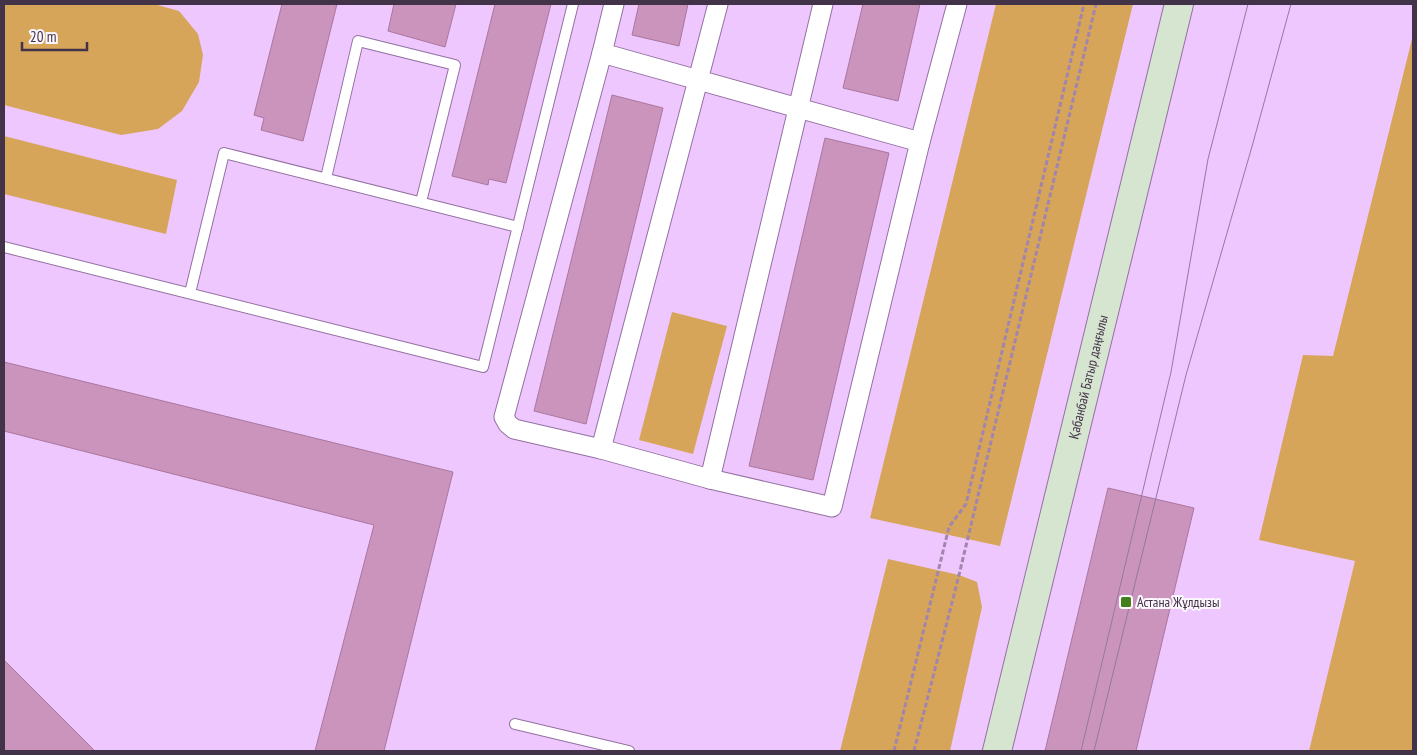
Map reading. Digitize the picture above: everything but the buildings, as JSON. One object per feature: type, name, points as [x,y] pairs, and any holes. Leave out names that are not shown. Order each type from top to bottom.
[{"type":"main road","name":"Қабанбай Батыр даңғылы","points":[[997,751],[1179,4]]},
{"type":"street","points":[[614,4],[504,417],[514,429],[601,449],[710,480],[832,508],[920,142],[956,4]]},
{"type":"street","points":[[601,449],[718,4]]},
{"type":"street","points":[[710,480],[823,4]]},
{"type":"street","points":[[602,53],[920,142]]},
{"type":"lane","points":[[4,247],[483,366],[573,4]]},
{"type":"lane","points":[[326,178],[358,41],[455,65],[421,202]]},
{"type":"lane","points":[[190,293],[224,153],[518,227]]},
{"type":"lane","points":[[515,724],[629,751]]},
{"type":"path","points":[[894,751],[949,527],[966,504],[1084,4]]},
{"type":"path","points":[[914,751],[959,575],[1096,4]]},
{"type":"shaded area","points":[[4,4],[154,4],[179,11],[198,34],[203,55],[199,82],[182,111],[158,129],[121,135],[4,105]]},
{"type":"shaded area","points":[[996,4],[1133,4],[1000,546],[870,518]]},
{"type":"shaded area","points":[[1413,35],[1413,751],[1309,751],[1355,561],[1259,540],[1303,355],[1333,356]]},
{"type":"shaded area","points":[[4,136],[177,180],[166,234],[4,194]]},
{"type":"shaded area","points":[[672,312],[727,326],[693,454],[639,440]]},
{"type":"shaded area","points":[[888,559],[959,575],[977,582],[982,607],[950,751],[840,751]]},
{"type":"tram line","points":[[1081,751],[1171,372],[1208,159],[1248,4]]},
{"type":"tram line","points":[[1094,751],[1186,375],[1291,4]]},
{"type":"place","name":"Астана Жұлдызы","points":[[1126,602]]}]
